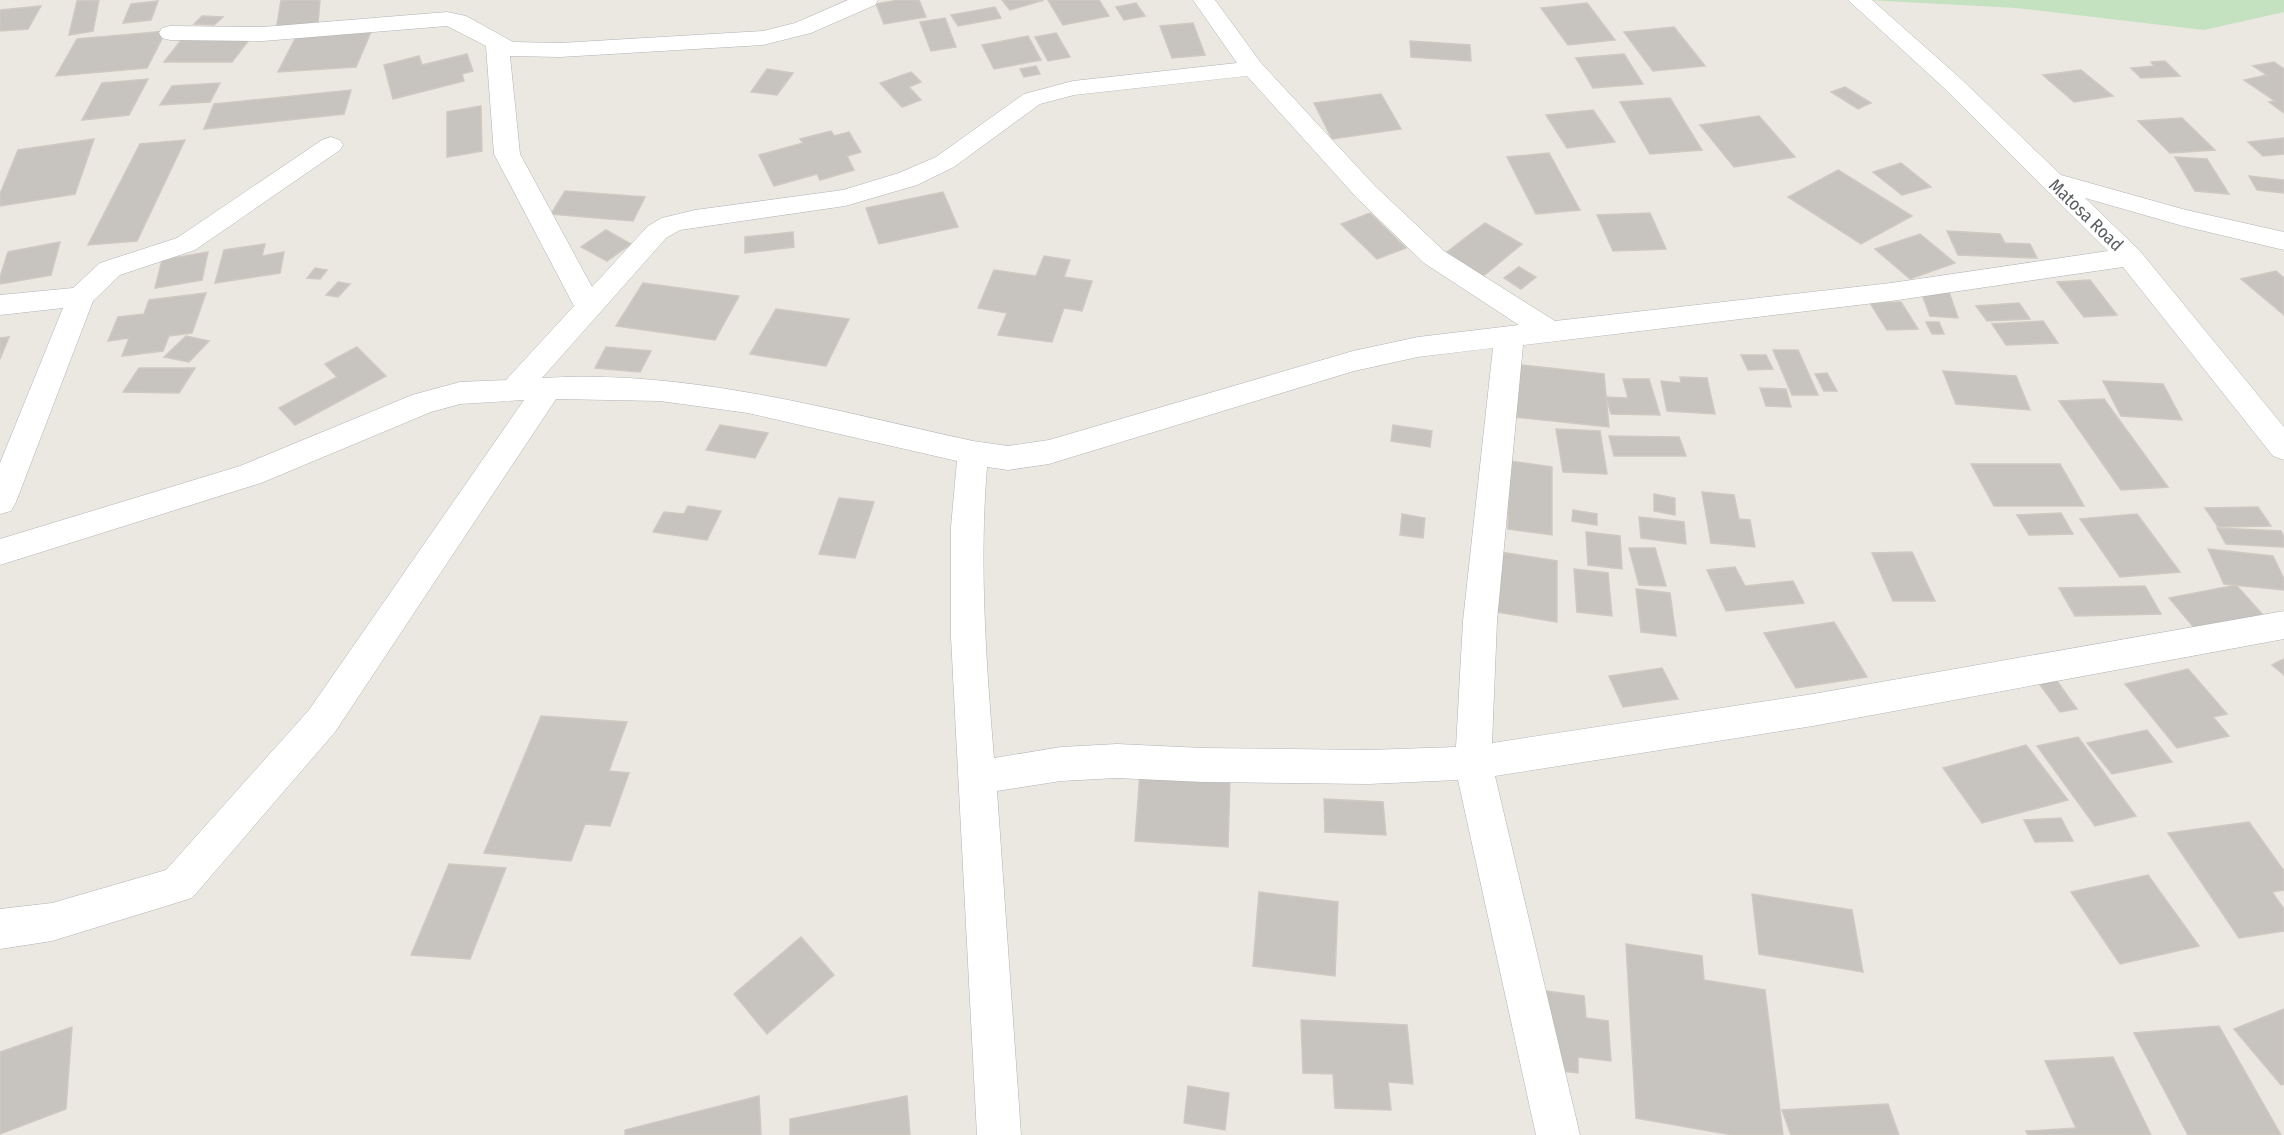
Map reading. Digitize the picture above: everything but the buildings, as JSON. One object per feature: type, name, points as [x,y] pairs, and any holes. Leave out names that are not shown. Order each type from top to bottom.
[{"type":"street","points":[[170,33],[262,34],[447,19],[458,21],[508,49],[560,50],[763,38],[804,28],[867,0]]},
{"type":"street","points":[[1204,0],[1253,68],[1366,192],[1434,256],[1552,333]]},
{"type":"street","name":"Matosa Road","points":[[1861,3],[1952,83],[2130,257],[2284,448]]},
{"type":"street","points":[[497,44],[507,154],[589,308]]},
{"type":"street","points":[[0,929],[52,922],[178,885],[322,721],[531,389],[589,308],[657,232],[671,224],[695,218],[845,198],[908,179],[945,162],[1032,99],[1073,88],[1253,68]]},
{"type":"street","points":[[0,502],[81,297],[111,269],[186,244],[331,145]]},
{"type":"street","points":[[2049,180],[2149,209],[2284,241]]},
{"type":"street","points":[[0,552],[250,475],[423,403],[460,393],[531,389],[660,390],[748,402],[973,453],[1008,458],[1049,452],[1353,361],[1418,347],[1552,333],[1891,291],[2130,257]]},
{"type":"street","points":[[0,306],[81,297]]},
{"type":"street","points":[[1509,337],[1480,621],[1473,763],[1558,1135]]},
{"type":"street","points":[[973,453],[968,496],[966,609],[995,1041],[999,1135]]},
{"type":"street","points":[[977,778],[1061,764],[1117,761],[1203,765],[1368,767],[1473,763],[1813,710],[2284,625]]},
{"type":"green space","points":[[1867,0],[2284,0],[2284,12],[2204,30],[2016,8]]}]
